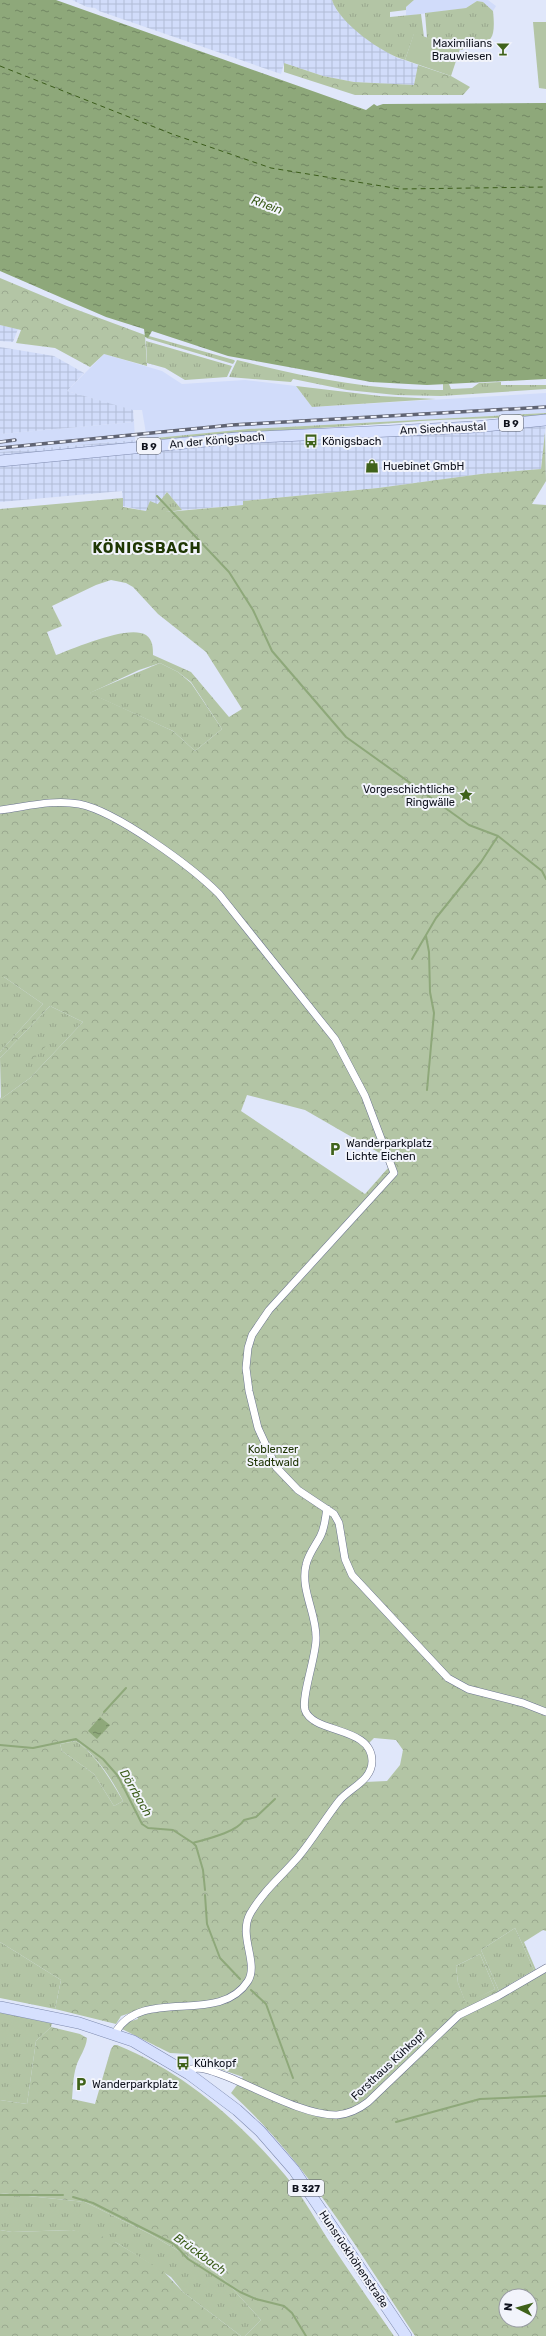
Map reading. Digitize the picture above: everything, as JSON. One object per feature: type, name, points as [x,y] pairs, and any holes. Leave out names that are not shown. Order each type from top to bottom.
[{"type":"main road","name":"Am Siechhaustal","points":[[387,430],[475,426],[546,420]]},
{"type":"main road","name":"An der Königsbach","points":[[0,461],[237,438],[387,430]]},
{"type":"main road","name":"Hunsrückhöhenstraße","points":[[0,2007],[73,2022],[115,2034],[151,2051],[189,2074],[237,2110],[276,2148],[308,2190],[406,2336]]},
{"type":"street","points":[[0,810],[55,802],[91,806],[104,812],[158,845],[199,876],[219,894],[333,1036],[365,1096],[393,1174],[265,1314],[252,1335],[246,1355],[247,1376],[251,1401],[258,1428],[275,1465],[298,1490],[334,1514],[339,1523],[345,1559],[352,1575],[448,1678],[468,1689],[523,1703],[546,1712]]},
{"type":"street","points":[[115,2034],[123,2021],[133,2016],[158,2008],[218,2002],[228,1999],[243,1987],[249,1980],[251,1972],[245,1935],[246,1924],[251,1913],[267,1888],[298,1858],[340,1800],[361,1782],[370,1771],[372,1756],[367,1748],[342,1730],[312,1720],[304,1706],[316,1640],[314,1613],[304,1583],[305,1571],[308,1559],[322,1534],[327,1509]]},
{"type":"street","name":"Forsthaus Kühkopf","points":[[189,2074],[192,2069],[202,2069],[224,2076],[303,2108],[331,2114],[351,2112],[368,2102],[459,2015],[498,1996],[546,1968]]},
{"type":"shaded area","points":[[72,0],[332,0],[337,11],[359,32],[395,57],[418,65],[414,85],[354,82],[323,76],[284,63],[281,74],[99,11],[95,8],[87,7]]},
{"type":"shaded area","points":[[414,0],[488,0],[496,6],[493,11],[483,2],[477,1],[466,8],[406,16],[406,7]]},
{"type":"shaded area","points":[[0,325],[18,329],[13,342],[0,341]]},
{"type":"shaded area","points":[[0,347],[54,356],[84,373],[67,391],[133,410],[134,422],[0,434]]},
{"type":"shaded area","points":[[104,354],[162,371],[182,384],[245,380],[296,386],[312,407],[546,393],[546,413],[248,429],[147,439],[142,410],[131,410],[67,391]]},
{"type":"shaded area","points":[[134,422],[135,440],[0,452],[0,434]]},
{"type":"shaded area","points":[[546,423],[541,469],[481,474],[378,488],[243,501],[243,505],[182,510],[167,492],[157,505],[146,511],[123,506],[122,491],[0,502],[0,452],[135,440],[137,451],[316,436],[459,433]]},
{"type":"green space","points":[[332,0],[414,0],[406,7],[406,10],[390,12],[390,17],[421,14],[424,37],[414,34],[405,60],[396,57],[374,44],[352,28],[336,9]]},
{"type":"green space","points":[[477,1],[483,2],[493,11],[493,34],[486,42],[468,46],[462,50],[427,38],[425,13],[466,8]]},
{"type":"green space","points":[[533,22],[546,22],[546,89],[539,88]]},
{"type":"green space","points":[[414,33],[460,49],[451,76],[405,60]]},
{"type":"green space","points":[[284,63],[323,76],[354,82],[414,85],[418,65],[451,76],[470,87],[463,95],[355,95],[284,72]]},
{"type":"green space","points":[[0,278],[67,306],[145,335],[147,366],[104,354],[90,367],[55,348],[16,343],[21,330],[0,325]]},
{"type":"green space","points":[[149,336],[235,361],[233,364],[146,338]]},
{"type":"green space","points":[[146,341],[232,366],[227,377],[185,380],[165,368],[147,363]]},
{"type":"green space","points":[[237,360],[339,382],[391,388],[443,390],[443,384],[449,384],[451,389],[472,388],[479,383],[501,382],[501,385],[546,385],[546,389],[441,396],[396,395],[347,390],[293,379],[291,382],[229,377]]},
{"type":"green space","points":[[296,386],[380,396],[436,399],[312,407]]},
{"type":"green space","points":[[546,413],[546,415],[422,421],[145,441],[145,439],[248,429]]},
{"type":"green space","name":"Koblenzer Stadtwald","points":[[545,432],[546,481],[532,504],[546,505],[546,1931],[543,1930],[524,1942],[536,1970],[546,1964],[546,2336],[415,2336],[352,2240],[308,2178],[284,2148],[231,2093],[243,2077],[194,2060],[189,2054],[170,2053],[122,2029],[128,2022],[138,2019],[136,2011],[121,2016],[116,2024],[55,2009],[61,1980],[0,1942],[0,1097],[1,1099],[30,1078],[83,1022],[50,1006],[0,1058],[0,1052],[43,1004],[4,977],[0,977],[0,509],[123,498],[123,507],[146,511],[150,501],[165,507],[167,512],[243,505],[243,501],[378,488],[481,474],[541,469]],"holes":[[[111,580],[126,583],[133,587],[158,614],[206,652],[242,709],[229,717],[191,672],[153,655],[153,647],[150,639],[146,635],[138,632],[127,632],[102,638],[56,655],[47,632],[62,626],[52,606],[96,585]],[[160,663],[178,672],[191,682],[222,729],[195,751],[173,731],[90,693],[139,670]],[[247,1095],[305,1110],[383,1155],[388,1168],[365,1194],[241,1111]],[[374,1738],[396,1740],[403,1750],[400,1765],[387,1781],[365,1782],[374,1755],[368,1744]],[[76,1741],[90,1753],[103,1768],[123,1801],[114,1806],[94,1774],[62,1751],[60,1744]],[[515,1928],[534,1970],[499,1991],[481,1950]],[[480,1954],[495,1989],[466,2003],[458,1983],[456,1966]]]},
{"type":"green space","points":[[167,492],[182,510],[167,512],[157,505]]},
{"type":"green space","points":[[160,663],[178,672],[191,683],[222,729],[195,751],[173,731],[89,693]]},
{"type":"green space","points":[[0,977],[4,977],[43,1004],[0,1052]]},
{"type":"green space","points":[[50,1006],[83,1022],[30,1078],[1,1099],[0,1058]]},
{"type":"green space","points":[[43,1042],[47,1045],[32,1061],[28,1057],[31,1049],[35,1045]]},
{"type":"green space","points":[[76,1741],[97,1761],[123,1801],[114,1806],[94,1774],[62,1751],[60,1744]]},
{"type":"green space","points":[[515,1928],[534,1970],[499,1991],[481,1950]]},
{"type":"green space","points":[[0,1942],[61,1980],[55,2009],[0,1998]]},
{"type":"green space","points":[[480,1954],[495,1989],[466,2004],[458,1983],[456,1966]]},
{"type":"green space","points":[[0,2012],[52,2023],[51,2027],[36,2041],[27,2104],[0,2100]]},
{"type":"green space","points":[[51,2027],[80,2034],[87,2038],[75,2071],[72,2099],[95,2104],[111,2049],[114,2045],[117,2045],[142,2056],[165,2069],[209,2100],[229,2117],[285,2175],[303,2199],[329,2241],[394,2336],[245,2336],[261,2320],[221,2276],[150,2234],[85,2202],[0,2193],[0,2100],[27,2104],[36,2041]]},
{"type":"green space","points":[[0,2193],[85,2202],[150,2234],[221,2276],[261,2320],[245,2336],[241,2336],[183,2292],[171,2277],[117,2243],[72,2230],[12,2232],[0,2230]]},
{"type":"green space","points":[[0,2230],[12,2232],[72,2230],[99,2235],[117,2243],[163,2271],[183,2292],[241,2336],[0,2336]]},
{"type":"water","name":"Rhein","points":[[0,0],[56,0],[366,110],[374,104],[377,106],[383,104],[546,103],[546,379],[427,385],[371,382],[228,356],[152,331],[148,338],[145,337],[144,329],[106,317],[0,271]]},
{"type":"water","points":[[100,1717],[110,1725],[97,1739],[88,1731]]},
{"type":"waterway","name":"Königsbach","points":[[157,496],[229,572],[253,610],[272,651],[346,737],[469,825],[498,836],[542,871],[546,879]]},
{"type":"waterway","points":[[412,959],[436,918],[481,862],[498,836]]},
{"type":"waterway","points":[[426,936],[429,952],[430,992],[434,1013],[427,1090]]},
{"type":"waterway","points":[[104,1712],[126,1688]]},
{"type":"waterway","name":"Dörrbach","points":[[0,1745],[33,1748],[76,1739],[103,1759],[118,1776],[142,1824],[148,1828],[173,1830],[193,1843],[228,1831],[235,1828],[244,1820],[256,1817],[275,1799]]},
{"type":"waterway","points":[[193,1843],[196,1846],[203,1870],[205,1890]]},
{"type":"waterway","points":[[205,1895],[207,1924],[220,1958],[240,1979]]},
{"type":"waterway","points":[[251,1990],[266,2004],[293,2078]]},
{"type":"waterway","points":[[396,2122],[480,2099],[546,2096]]},
{"type":"waterway","name":"Brückbach","points":[[0,2195],[63,2195]]},
{"type":"waterway","name":"Brückbach","points":[[73,2197],[93,2203],[174,2244],[188,2259],[240,2292],[256,2299],[284,2306],[292,2313],[306,2336]]},
{"type":"ferry route","points":[[0,66],[172,134],[271,168],[400,189],[546,187]]},
{"type":"railway","points":[[0,448],[232,425],[546,407]]},
{"type":"railway","points":[[0,442],[15,440]]},
{"type":"place","name":"Maximilians Brauwiesen","points":[[503,49]]},
{"type":"place","name":"Königsbach","points":[[311,441]]},
{"type":"place","name":"Huebinet GmbH","points":[[372,466]]},
{"type":"place","name":"Vorgeschichtliche Ringwälle","points":[[466,795]]},
{"type":"place","name":"Wanderparkplatz Lichte Eichen","points":[[335,1149]]},
{"type":"place","name":"Kühkopf","points":[[183,2063]]},
{"type":"place","name":"Wanderparkplatz","points":[[81,2084]]},
{"type":"district","name":"KÖNIGSBACH","points":[[147,548]]}]
